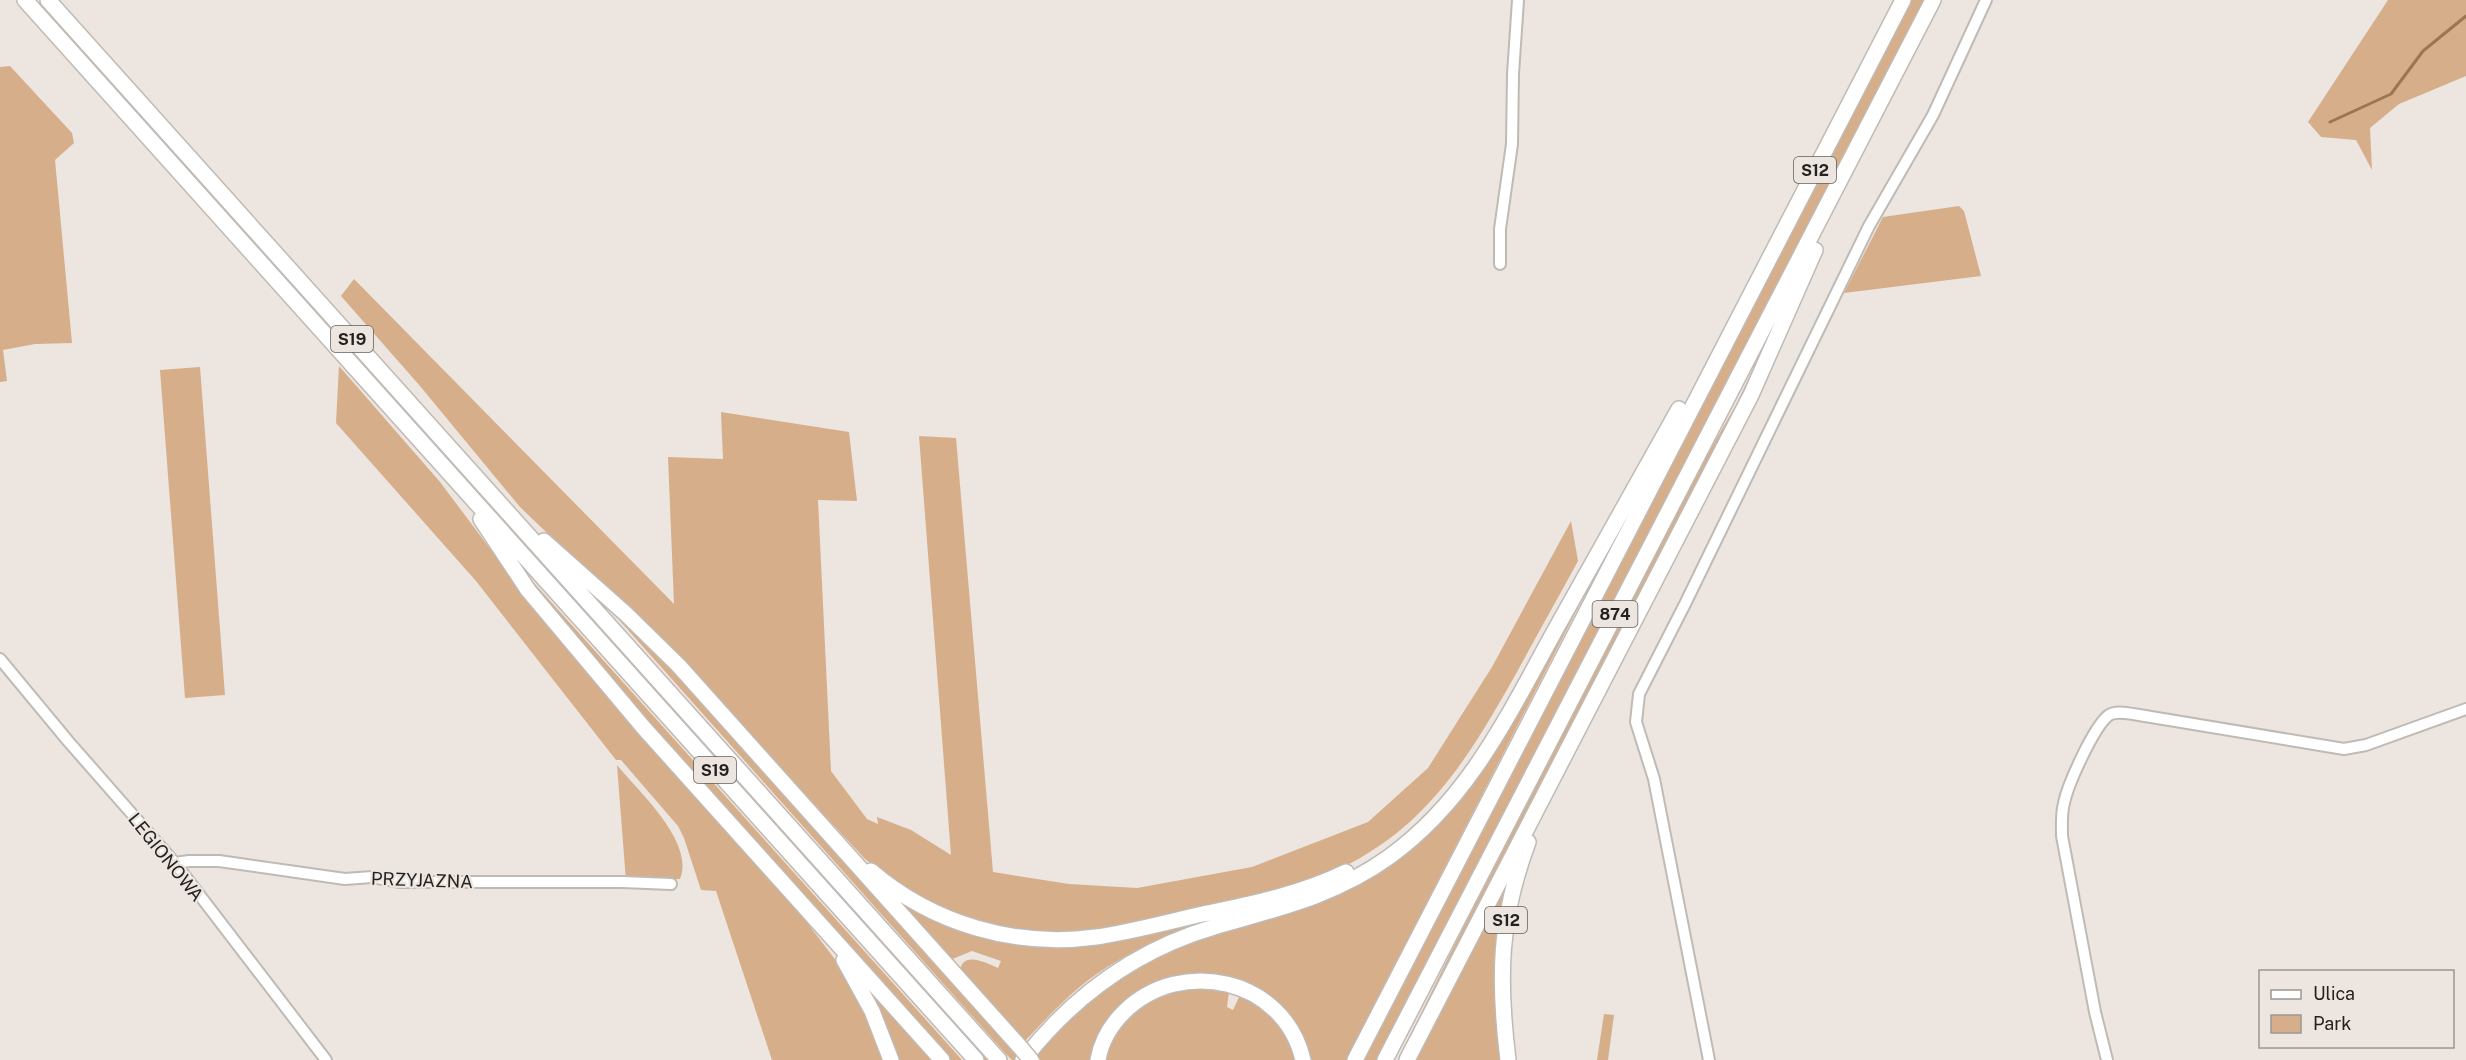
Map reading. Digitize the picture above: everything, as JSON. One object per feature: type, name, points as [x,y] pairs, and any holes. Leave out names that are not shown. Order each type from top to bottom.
[{"type":"highway","name":"S19","points":[[25,0],[976,1060]]},
{"type":"highway","name":"S19","points":[[48,0],[999,1060]]},
{"type":"highway","name":"S12","points":[[1726,340],[1903,0]]},
{"type":"highway","name":"S12","points":[[1508,1060],[1501,986],[1506,922],[1518,872],[1549,787],[1751,395],[1814,252],[1847,169],[1933,0]]},
{"type":"highway","name":"874","points":[[1385,1060],[1847,169]]},
{"type":"highway","points":[[1021,1054],[1076,1001],[1135,960],[1198,932],[1283,908],[1331,891],[1373,868],[1422,830],[1452,800],[1477,766],[1700,372],[1726,340]]},
{"type":"highway","name":"874","points":[[1355,1060],[1726,340]]},
{"type":"highway","points":[[455,479],[522,581],[552,620],[643,727],[942,1060]]},
{"type":"highway","points":[[494,497],[649,635],[1021,1054],[1031,1060]]},
{"type":"highway","points":[[1407,1060],[1549,787]]},
{"type":"highway","points":[[826,832],[887,884],[940,916],[973,928],[996,933],[1030,939],[1058,939],[1110,934],[1306,889],[1377,857],[1422,830]]},
{"type":"highway","points":[[806,910],[846,964],[872,1011],[891,1060]]},
{"type":"highway","points":[[1098,1060],[1099,1053],[1112,1027],[1138,1000],[1165,985],[1200,981],[1213,981],[1238,987],[1270,1006],[1288,1027],[1303,1060]]},
{"type":"street","points":[[1500,264],[1500,230],[1512,144],[1513,74],[1518,0]]},
{"type":"street","points":[[1709,1060],[1654,779],[1636,722],[1639,694],[1869,226],[1934,115],[1986,0]]},
{"type":"street","name":"LEGIONOWA","points":[[0,659],[175,863],[326,1060]]},
{"type":"street","points":[[2107,1060],[2095,1012],[2062,836],[2062,819],[2064,801],[2077,770],[2091,741],[2109,715],[2133,714],[2344,749],[2366,745],[2466,709]]},
{"type":"street","name":"PRZYJAZNA","points":[[175,863],[219,861],[345,879],[372,877],[400,882],[670,884]]},
{"type":"green space","points":[[1910,0],[1926,0],[1379,1060],[1361,1060]]},
{"type":"green space","points":[[2388,0],[2466,0],[2466,76],[2399,104],[2370,128],[2372,170],[2356,140],[2321,137],[2308,122]]},
{"type":"green space","points":[[10,66],[72,133],[74,143],[55,160],[72,343],[35,344],[3,350],[7,381],[0,382],[0,67]]},
{"type":"green space","points":[[1959,206],[1964,211],[1981,276],[1844,293],[1883,217]]},
{"type":"green space","points":[[354,279],[674,604],[668,457],[723,459],[721,412],[849,432],[857,501],[818,500],[831,771],[867,819],[878,824],[877,817],[911,830],[951,855],[919,436],[956,438],[993,872],[1069,884],[1137,888],[1252,867],[1368,822],[1428,768],[1492,667],[1571,521],[1578,561],[1472,748],[1446,783],[1416,816],[1375,849],[1329,874],[1296,887],[1118,927],[1076,933],[1033,934],[991,927],[933,905],[915,895],[864,858],[693,673],[520,507],[420,386],[341,296]]},
{"type":"green space","points":[[1765,344],[1754,375],[1403,1060],[1398,1060],[1463,928],[1706,457],[1737,403]]},
{"type":"green space","points":[[339,366],[440,482],[539,614],[799,912],[837,962],[862,1006],[882,1060],[772,1060],[716,891],[701,890],[678,826],[621,760],[616,760],[476,581],[336,423]]},
{"type":"green space","points":[[200,367],[225,695],[185,698],[160,370]]},
{"type":"green space","points":[[403,405],[991,1060],[983,1060],[399,408]]},
{"type":"green space","points":[[508,554],[962,1060],[949,1060],[740,823],[575,642]]},
{"type":"green space","points":[[1605,555],[1346,1060],[1308,1060],[1301,1040],[1244,985],[1154,986],[1093,1060],[1040,1060],[1035,1054],[1053,1034],[1113,981],[1168,950],[1213,934],[1296,911],[1339,893],[1416,843],[1447,815],[1482,772]]},
{"type":"green space","points":[[588,585],[650,642],[1025,1060],[1012,1060],[1006,1054]]},
{"type":"green space","points":[[617,765],[651,803],[672,834],[680,849],[683,865],[680,879],[626,881]]},
{"type":"green space","points":[[1510,871],[1503,1060],[1412,1060]]},
{"type":"green space","points":[[890,892],[1006,940],[1220,916],[1136,950],[1098,973],[1063,1002],[1024,1042],[960,972],[965,961],[981,961],[998,968],[1001,961],[972,951],[950,960]]},
{"type":"green space","points":[[860,975],[936,1060],[895,1060]]},
{"type":"green space","points":[[1195,986],[1229,992],[1227,1007],[1233,1010],[1239,997],[1242,996],[1260,1008],[1282,1030],[1296,1060],[1105,1060],[1119,1029],[1142,1004],[1162,993]]},
{"type":"green space","points":[[1604,1014],[1614,1015],[1608,1060],[1597,1060]]},
{"type":"waterway","points":[[2330,122],[2391,94],[2423,51],[2466,16]]}]
